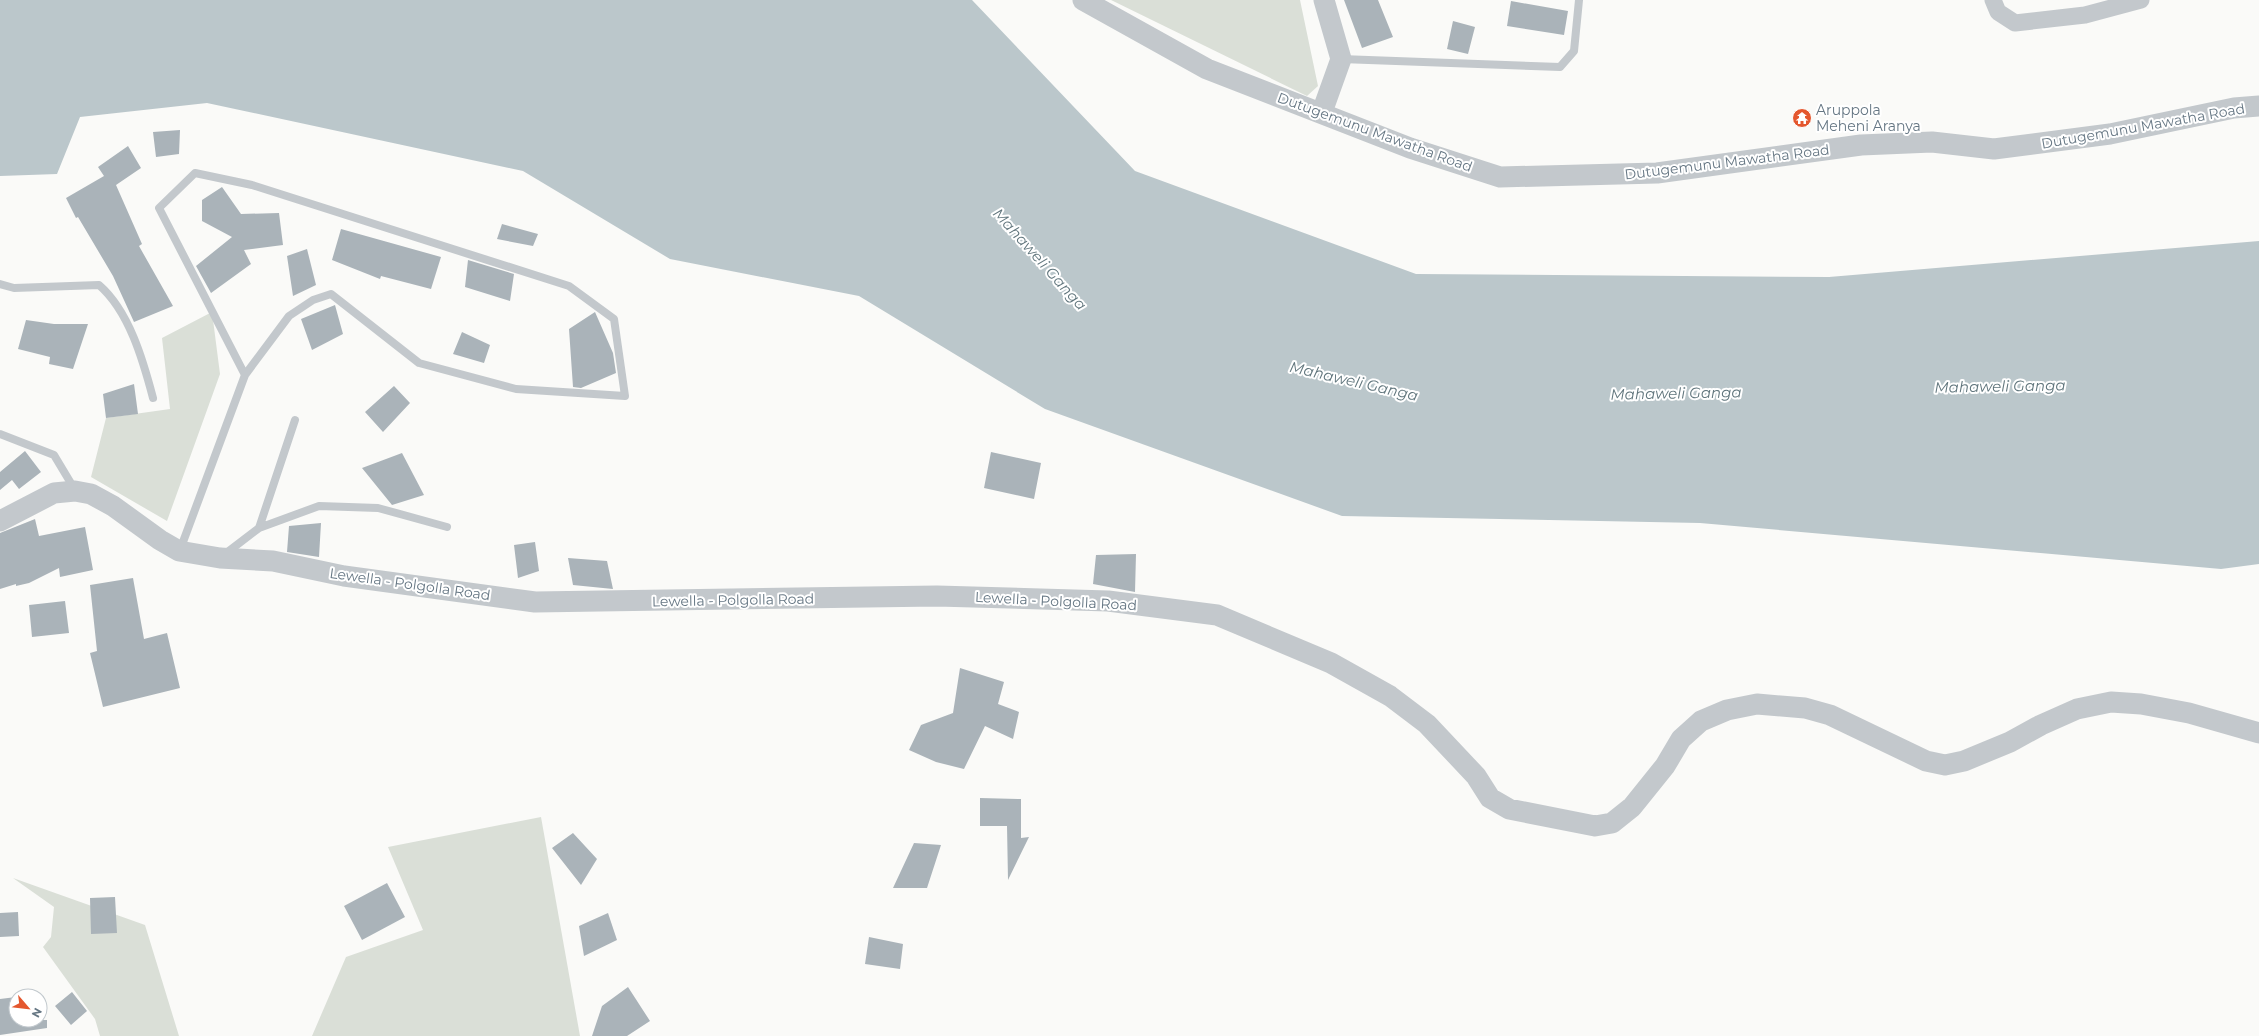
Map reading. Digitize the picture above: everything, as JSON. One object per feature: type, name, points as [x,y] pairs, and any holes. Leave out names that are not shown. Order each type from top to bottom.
[{"type":"street","name":"Dutugemunu Mawatha Road","points":[[1083,0],[1207,69],[1322,112],[1410,148],[1500,177],[1657,173],[1861,145],[1932,142],[1994,149],[2110,134],[2234,108],[2259,106]]},
{"type":"street","points":[[1322,112],[1341,59],[1324,0]]},
{"type":"street","points":[[1993,0],[1998,12],[2015,23],[2083,7],[2141,0]]},
{"type":"street","name":"Lewella - Polgolla Road","points":[[0,521],[54,493],[75,491],[91,494],[113,506],[160,540],[179,551],[220,558],[273,561],[344,576],[535,602],[937,596],[1108,601],[1217,615],[1331,663],[1390,696],[1427,724],[1476,776],[1490,798],[1509,809],[1595,826],[1612,822],[1632,806],[1664,766],[1682,740],[1701,721],[1727,710],[1757,704],[1805,708],[1830,715],[1926,761],[1945,765],[1964,761],[2010,742],[2041,725],[2077,709],[2112,702],[2141,704],[2189,713],[2259,733]]},
{"type":"lane","points":[[1341,59],[1560,67],[1574,51],[1579,0]]},
{"type":"lane","points":[[179,551],[245,375],[289,316],[313,300],[331,294],[419,364],[516,388],[625,396],[614,319],[569,286],[252,184],[195,173],[159,208],[245,375]]},
{"type":"lane","points":[[0,284],[14,288],[99,285],[112,296],[141,354],[153,398]]},
{"type":"lane","points":[[259,528],[295,420]]},
{"type":"lane","points":[[0,434],[54,455],[75,491]]},
{"type":"lane","points":[[220,558],[259,528],[319,506],[378,508],[447,527]]},
{"type":"shaded area","points":[[1111,0],[1300,0],[1318,86],[1307,96]]},
{"type":"shaded area","points":[[212,312],[220,374],[167,521],[91,477],[106,418],[170,409],[162,338]]},
{"type":"shaded area","points":[[541,817],[580,1036],[312,1036],[346,957],[423,930],[388,847]]},
{"type":"shaded area","points":[[13,878],[145,925],[179,1036],[100,1036],[95,1019],[43,947],[51,937],[54,907]]},
{"type":"water","name":"Mahaweli Ganga","points":[[0,0],[972,0],[1135,171],[1416,274],[1829,277],[2259,241],[2259,564],[2221,569],[1700,523],[1342,516],[1045,409],[859,296],[670,259],[523,171],[207,103],[80,117],[57,174],[0,176]]},
{"type":"building","points":[[1344,0],[1378,0],[1393,37],[1362,48]]},
{"type":"building","points":[[1511,1],[1568,11],[1564,35],[1507,26]]},
{"type":"building","points":[[1453,21],[1475,27],[1468,54],[1447,49]]},
{"type":"building","points":[[180,130],[179,154],[156,157],[153,132]]},
{"type":"building","points":[[128,146],[141,168],[116,185],[142,244],[139,246],[173,306],[134,322],[113,276],[78,217],[76,218],[66,198],[104,176],[98,167]]},
{"type":"building","points":[[222,187],[241,214],[279,213],[283,245],[244,250],[251,264],[211,293],[196,266],[232,237],[202,221],[202,200]]},
{"type":"building","points":[[502,224],[538,234],[533,246],[497,239]]},
{"type":"building","points":[[341,229],[441,257],[431,289],[381,276],[380,279],[332,260]]},
{"type":"building","points":[[307,249],[316,285],[293,296],[287,256]]},
{"type":"building","points":[[468,260],[514,274],[510,301],[465,287]]},
{"type":"building","points":[[335,305],[343,334],[312,350],[301,319]]},
{"type":"building","points":[[595,312],[613,353],[616,373],[581,388],[573,387],[569,329]]},
{"type":"building","points":[[26,320],[54,324],[88,324],[73,369],[49,364],[50,357],[18,349]]},
{"type":"building","points":[[462,332],[490,345],[484,363],[453,354]]},
{"type":"building","points":[[134,384],[138,414],[106,418],[103,394]]},
{"type":"building","points":[[394,386],[410,403],[383,432],[365,412]]},
{"type":"building","points":[[25,451],[41,472],[19,489],[12,480],[0,490],[0,472]]},
{"type":"building","points":[[991,452],[1041,463],[1034,499],[984,488]]},
{"type":"building","points":[[402,453],[424,495],[392,505],[362,468]]},
{"type":"building","points":[[35,519],[39,536],[85,527],[93,570],[60,577],[59,568],[29,583],[16,586],[16,584],[0,589],[0,533]]},
{"type":"building","points":[[321,523],[319,557],[287,552],[289,526]]},
{"type":"building","points":[[535,542],[539,571],[518,578],[514,545]]},
{"type":"building","points":[[1136,554],[1135,592],[1093,584],[1096,555]]},
{"type":"building","points":[[568,558],[607,561],[613,589],[573,585]]},
{"type":"building","points":[[133,578],[144,639],[167,633],[180,688],[103,707],[90,653],[97,651],[90,585]]},
{"type":"building","points":[[65,601],[69,633],[32,637],[29,605]]},
{"type":"building","points":[[960,668],[1004,682],[998,704],[1019,712],[1013,739],[985,726],[964,769],[936,762],[909,750],[921,725],[953,713]]},
{"type":"building","points":[[980,798],[1021,799],[1021,838],[1029,837],[1008,880],[1007,826],[980,826]]},
{"type":"building","points":[[573,833],[597,859],[581,885],[552,848]]},
{"type":"building","points":[[914,843],[941,845],[927,888],[893,888]]},
{"type":"building","points":[[387,883],[405,917],[362,940],[344,906]]},
{"type":"building","points":[[115,897],[117,933],[91,934],[90,898]]},
{"type":"building","points":[[18,912],[19,936],[0,937],[0,913]]},
{"type":"building","points":[[608,913],[617,940],[584,956],[579,926]]},
{"type":"building","points":[[869,937],[903,944],[900,969],[865,964]]},
{"type":"building","points":[[628,987],[650,1021],[627,1036],[592,1036],[602,1006]]},
{"type":"building","points":[[72,992],[87,1011],[71,1025],[55,1006]]},
{"type":"building","points":[[8,998],[8,1028],[47,1028],[0,1035],[0,999]]},
{"type":"place","name":"Aruppola Meheni Aranya","points":[[1802,118]]}]
